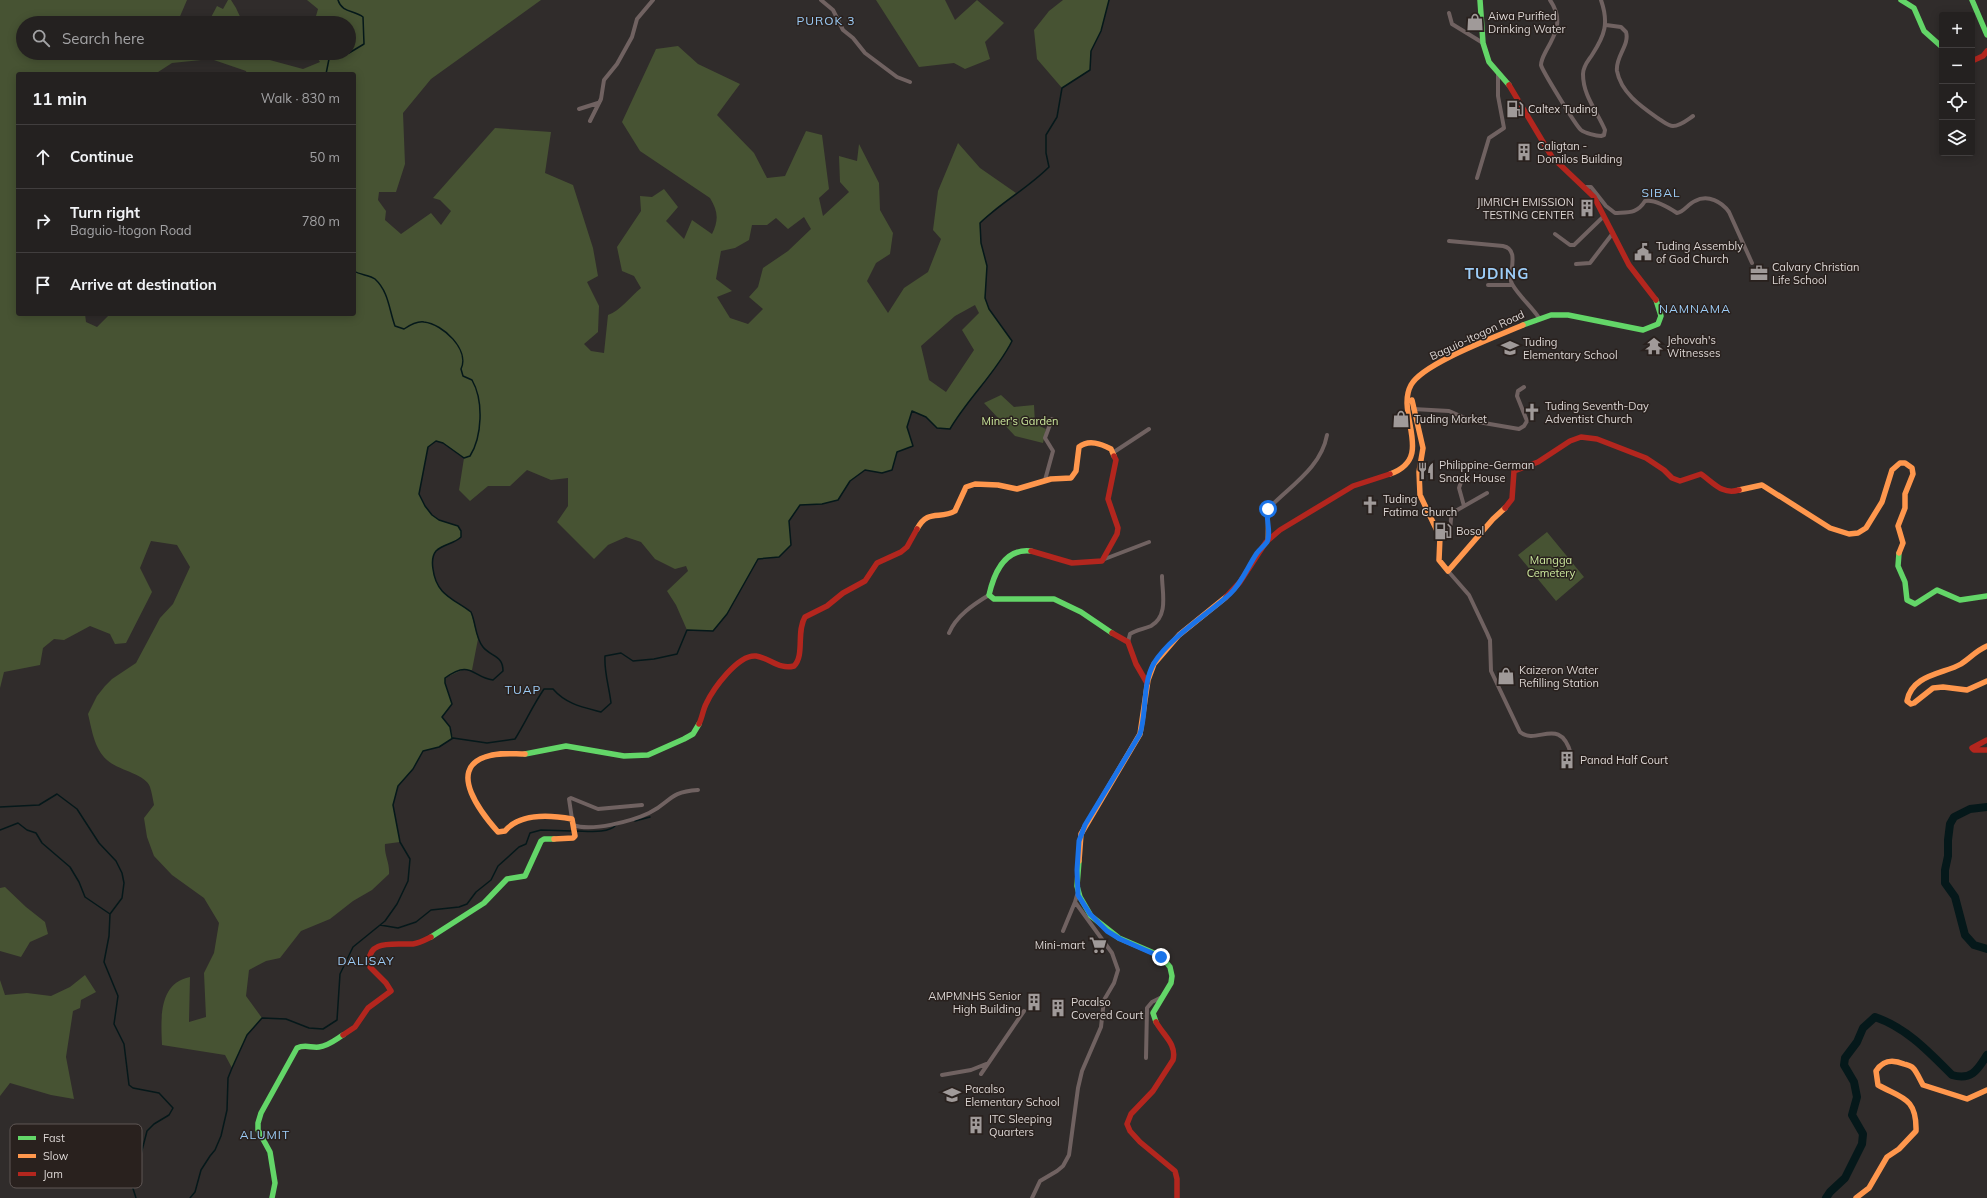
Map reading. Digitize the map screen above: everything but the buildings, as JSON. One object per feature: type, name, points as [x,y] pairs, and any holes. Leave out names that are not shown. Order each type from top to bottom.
[{"type":"street","points":[[590,121],[600,98],[604,80],[617,64],[632,37],[638,19],[653,0]]},
{"type":"street","points":[[821,0],[833,10],[843,30],[853,38],[865,52],[897,77],[910,82]]},
{"type":"street","name":"Baguio-Itogon Road","points":[[1408,390],[1415,379],[1425,370],[1539,318],[1551,315],[1568,315],[1643,330],[1658,324],[1661,316],[1657,301],[1629,265],[1614,233],[1594,197],[1586,187],[1561,167],[1552,157],[1509,86],[1489,62],[1483,43],[1480,0]]},
{"type":"street","points":[[1550,0],[1555,7],[1558,20],[1550,43],[1543,57],[1542,68],[1568,114],[1581,130],[1601,136],[1604,134],[1605,130],[1586,94],[1583,73],[1585,65],[1599,43],[1606,25],[1602,0]]},
{"type":"street","points":[[1901,0],[1914,8],[1924,31],[1939,44]]},
{"type":"street","points":[[1972,0],[1987,35]]},
{"type":"street","points":[[1449,13],[1452,24],[1483,43]]},
{"type":"street","points":[[1606,25],[1621,27],[1627,35],[1618,58],[1617,70],[1620,81],[1630,96],[1644,109],[1668,125],[1673,126],[1693,116]]},
{"type":"street","points":[[1975,60],[1983,56],[1987,51]]},
{"type":"street","points":[[1476,178],[1489,138],[1504,128],[1498,96],[1498,73]]},
{"type":"street","points":[[579,109],[598,103]]},
{"type":"street","points":[[1586,187],[1591,186],[1606,206],[1615,213],[1632,213],[1637,211],[1645,201],[1649,200],[1668,207],[1676,213],[1700,199],[1718,201],[1725,206],[1729,212],[1752,262]]},
{"type":"street","points":[[1555,234],[1570,245],[1574,244],[1604,216]]},
{"type":"street","points":[[1576,264],[1590,263],[1614,233]]},
{"type":"street","points":[[1449,241],[1507,246],[1513,254],[1512,285],[1539,318]]},
{"type":"street","points":[[1488,285],[1512,285]]},
{"type":"street","points":[[1413,409],[1449,411],[1472,421],[1519,428],[1524,426],[1527,421],[1517,396],[1518,391],[1524,388]]},
{"type":"street","points":[[1408,390],[1423,448],[1419,472],[1420,495],[1440,537],[1440,560],[1448,571],[1470,594],[1490,640],[1491,671],[1520,732],[1528,736],[1550,733],[1557,734],[1565,741],[1571,754]]},
{"type":"street","points":[[1063,931],[1078,895],[1077,870],[1081,834],[1140,734],[1143,725],[1147,683],[1154,663],[1162,653],[1191,626],[1231,593],[1238,585],[1257,553],[1267,541],[1345,489],[1365,480],[1398,471],[1406,466],[1412,453],[1408,390]]},
{"type":"street","points":[[1045,480],[1052,451],[1045,438],[1052,419]]},
{"type":"street","points":[[1114,452],[1149,429]]},
{"type":"street","points":[[1267,541],[1268,509],[1307,472],[1323,452],[1328,435]]},
{"type":"street","points":[[1448,571],[1493,518],[1508,505],[1512,499],[1512,474],[1514,471],[1521,467],[1538,462],[1570,440],[1588,436],[1646,458],[1664,470],[1672,478],[1680,481],[1701,474],[1721,490],[1730,492],[1754,485],[1762,485],[1824,525],[1847,533],[1862,531],[1866,528],[1882,502],[1892,470],[1900,463],[1905,463],[1912,468],[1913,474],[1905,494],[1905,508],[1898,526],[1903,543],[1899,554],[1898,566],[1905,582],[1907,600],[1915,604],[1922,602],[1930,593],[1936,590],[1960,600],[1987,596]]},
{"type":"street","points":[[698,790],[675,794],[649,813],[598,827],[572,822],[567,818],[530,817],[517,820],[509,825],[505,831],[498,832],[471,795],[467,783],[467,774],[470,766],[493,754],[507,752],[534,753],[563,746],[605,754],[644,755],[659,751],[679,741],[697,729],[707,702],[739,661],[751,656],[759,657],[789,668],[795,666],[800,657],[799,628],[807,616],[828,605],[848,590],[862,582],[879,560],[898,554],[907,548],[924,518],[931,515],[947,515],[955,511],[966,487],[975,484],[998,485],[1017,489],[1045,480],[1071,478],[1076,471],[1078,451],[1081,444],[1100,444],[1114,452],[1116,460],[1108,499],[1118,528],[1117,534],[1102,561]]},
{"type":"street","points":[[1464,506],[1459,485],[1465,480]]},
{"type":"street","points":[[1440,537],[1446,535],[1451,530],[1452,513],[1487,493]]},
{"type":"street","points":[[949,633],[953,624],[969,608],[989,595],[1001,564],[1018,551],[1028,551],[1082,564],[1102,561],[1149,542]]},
{"type":"street","points":[[1147,683],[1136,664],[1128,642],[1130,634],[1151,626],[1159,618],[1163,607],[1162,576]]},
{"type":"street","points":[[989,595],[994,599],[1054,599],[1081,612],[1095,623],[1128,642]]},
{"type":"street","points":[[1987,646],[1977,651],[1958,666],[1942,670],[1926,678],[1909,694],[1907,701],[1911,704],[1916,702],[1926,692],[1935,687],[1968,690],[1987,681]]},
{"type":"street","points":[[1987,740],[1972,748],[1974,750],[1987,750]]},
{"type":"street","points":[[272,1198],[275,1183],[271,1158],[258,1130],[261,1113],[297,1048],[304,1045],[319,1047],[330,1044],[355,1027],[368,1008],[390,993],[391,987],[374,973],[371,967],[369,961],[374,949],[382,945],[416,944],[430,938],[489,899],[508,878],[521,878],[525,876],[544,838],[573,838],[575,836],[569,800],[571,798],[598,809],[642,805]]},
{"type":"street","points":[[1078,895],[1090,914],[1107,931],[1166,961],[1172,972],[1172,979],[1164,996],[1156,1008],[1154,1019],[1172,1045],[1174,1058],[1147,1098],[1128,1117],[1127,1123],[1129,1130],[1135,1137],[1175,1171],[1177,1179],[1177,1198]]},
{"type":"street","points":[[1032,1198],[1040,1181],[1063,1166],[1070,1155],[1073,1122],[1082,1071],[1101,1027],[1104,1000],[1114,983],[1118,970],[1112,954],[1075,902]]},
{"type":"street","points":[[1146,1058],[1147,1008],[1152,1002],[1164,996]]},
{"type":"street","points":[[981,1074],[1024,1015],[1024,1011]]},
{"type":"street","points":[[1856,1198],[1869,1188],[1887,1157],[1907,1142],[1916,1132],[1913,1112],[1908,1103],[1901,1096],[1878,1085],[1876,1071],[1882,1063],[1891,1060],[1913,1067],[1924,1085],[1967,1099],[1987,1090]]},
{"type":"street","points":[[942,1075],[971,1070],[987,1064]]},
{"type":"green space","points":[[0,0],[187,0],[180,16],[16,16],[16,60],[201,60],[172,63],[158,72],[16,72],[16,316],[85,316],[86,322],[97,327],[108,316],[356,316],[356,72],[246,72],[214,60],[270,60],[303,69],[320,62],[319,60],[356,60],[356,16],[316,16],[318,9],[307,0],[541,0],[431,79],[403,113],[405,164],[396,192],[379,192],[378,200],[386,211],[385,220],[401,234],[431,213],[441,225],[451,211],[440,200],[433,198],[495,128],[551,132],[545,173],[573,185],[593,248],[598,276],[587,282],[599,306],[598,332],[584,344],[591,351],[604,353],[608,315],[621,307],[641,288],[634,276],[622,271],[617,247],[641,211],[640,196],[652,197],[664,189],[678,207],[666,221],[684,239],[692,220],[712,234],[717,220],[715,207],[710,198],[640,151],[622,122],[656,49],[678,46],[698,64],[740,84],[717,115],[754,153],[767,178],[785,176],[806,131],[822,135],[829,189],[819,198],[823,216],[849,192],[840,182],[839,156],[857,161],[859,144],[879,183],[880,210],[893,233],[890,254],[876,263],[867,281],[888,313],[904,288],[928,272],[941,239],[933,230],[938,191],[958,143],[980,168],[1016,193],[996,208],[980,223],[981,243],[987,266],[985,298],[989,309],[1012,341],[998,364],[950,429],[937,428],[926,417],[912,411],[907,427],[913,446],[897,452],[892,470],[882,473],[865,470],[850,481],[838,500],[822,504],[800,505],[789,521],[791,545],[779,557],[758,559],[727,614],[713,631],[687,630],[676,605],[667,591],[688,571],[686,566],[675,569],[655,559],[641,542],[626,537],[608,545],[594,559],[557,522],[568,506],[568,478],[551,480],[527,470],[510,486],[488,486],[470,501],[459,490],[464,458],[443,443],[436,441],[428,447],[419,494],[425,506],[432,515],[439,520],[458,526],[461,531],[461,537],[436,551],[432,562],[435,578],[442,591],[471,612],[478,639],[472,670],[462,670],[445,678],[445,683],[452,704],[442,717],[450,727],[453,738],[439,747],[423,751],[413,769],[398,786],[393,805],[400,842],[385,844],[389,874],[372,890],[353,901],[330,919],[301,931],[280,958],[266,961],[249,970],[246,996],[262,1018],[247,1035],[232,1068],[225,1055],[162,1045],[161,1025],[164,1004],[172,987],[180,981],[190,977],[189,1022],[206,1017],[204,973],[214,953],[219,923],[204,898],[172,875],[154,856],[147,837],[144,818],[154,805],[150,787],[137,775],[117,767],[107,760],[96,744],[88,714],[97,696],[105,686],[112,679],[136,663],[160,618],[173,604],[190,567],[177,545],[151,541],[140,568],[152,592],[126,643],[115,644],[110,634],[90,626],[64,640],[54,639],[43,648],[40,665],[4,672],[0,688]],"holes":[[[804,217],[811,229],[788,251],[763,268],[758,287],[749,297],[763,309],[748,324],[730,318],[717,297],[732,291],[716,279],[721,251],[735,248],[749,240],[752,225],[767,225],[776,218],[788,229]],[[975,305],[979,313],[962,330],[974,350],[946,392],[929,380],[921,346],[955,316]]]},
{"type":"green space","points":[[228,0],[231,0],[240,16],[212,16],[217,6],[223,9]]},
{"type":"green space","points":[[876,0],[945,0],[955,20],[977,0],[1004,23],[985,42],[990,59],[965,69],[954,63],[919,67]]},
{"type":"green space","points":[[1063,0],[1109,0],[1101,31],[1091,51],[1090,70],[1062,88],[1037,59],[1034,30],[1049,11]]},
{"type":"green space","name":"Miner's Garden","points":[[1001,395],[1014,407],[1034,405],[1035,424],[1046,429],[1043,443],[1015,436],[984,403]]},
{"type":"green space","name":"Mangga Cemetery","points":[[1547,532],[1584,577],[1556,601],[1518,555]]},
{"type":"green space","points":[[5,887],[26,907],[45,922],[48,934],[30,942],[21,957],[0,951],[0,888]]},
{"type":"green space","points":[[85,975],[96,992],[81,1000],[80,1008],[73,1011],[66,1057],[74,1099],[51,1095],[10,1083],[0,1096],[0,980],[5,995],[27,993],[51,996],[70,987]]},
{"type":"waterway","points":[[338,0],[342,7],[363,17],[364,44],[356,49]]},
{"type":"waterway","points":[[190,1198],[195,1192],[201,1170],[215,1150],[221,1136],[227,1110],[228,1078],[247,1035],[262,1018],[286,1019],[309,1028],[323,1029],[337,1020],[340,974],[353,947],[385,921],[397,904],[408,881],[410,859],[400,842],[393,805],[398,786],[413,769],[423,751],[439,747],[453,738],[487,743],[515,739],[544,689],[553,689],[569,702],[601,712],[611,703],[605,656],[621,653],[633,661],[654,659],[677,654],[687,630],[713,631],[727,614],[758,559],[779,557],[791,545],[789,521],[800,505],[822,504],[838,500],[850,481],[865,470],[882,473],[892,470],[897,452],[913,446],[907,427],[912,411],[926,417],[937,428],[950,429],[998,364],[1012,341],[989,309],[985,298],[987,266],[981,243],[980,223],[1049,167],[1046,153],[1046,135],[1057,117],[1062,88],[1090,70],[1091,51],[1101,31],[1109,0]]},
{"type":"waterway","points":[[326,72],[329,60]]},
{"type":"waterway","points":[[356,272],[375,279],[380,284],[386,295],[395,326],[404,329],[416,323],[424,322],[439,328],[453,339],[462,354],[463,362],[461,369],[463,376],[472,380],[478,398],[480,408],[479,429],[477,439],[470,456],[464,458],[443,443],[436,441],[428,447],[419,494],[425,506],[432,515],[439,520],[458,526],[461,531],[461,537],[436,551],[433,560],[435,578],[442,591],[471,612],[480,643],[486,650],[499,659],[503,671],[493,680],[466,669],[445,678],[445,683],[452,704],[442,717],[450,727],[452,738]]},
{"type":"waterway","points":[[0,807],[39,805],[57,794],[77,809],[99,843],[116,861],[122,873],[124,883],[122,898],[110,914],[109,936],[104,962],[118,996],[114,1024],[124,1044],[129,1085],[133,1088],[159,1093],[173,1108],[169,1115],[154,1124],[147,1131],[142,1150]]},
{"type":"waterway","points":[[1987,807],[1970,809],[1954,817],[1950,824],[1948,856],[1945,870],[1945,883],[1955,897],[1965,935],[1974,945],[1987,949]]},
{"type":"waterway","points":[[635,821],[650,817]]},
{"type":"waterway","points":[[0,830],[18,823],[27,830],[36,833],[42,843],[70,867],[79,882],[85,897],[110,914]]},
{"type":"waterway","points":[[576,831],[603,831],[616,825]]},
{"type":"waterway","points":[[380,925],[398,928],[416,922],[431,910],[459,907],[467,904],[476,892],[491,880],[498,866],[519,847],[526,844],[530,833],[541,830],[572,831]]},
{"type":"waterway","points":[[1826,1198],[1830,1192],[1845,1178],[1862,1144],[1863,1134],[1852,1115],[1857,1097],[1854,1082],[1844,1065],[1845,1058],[1857,1042],[1863,1028],[1875,1017],[1897,1027],[1907,1034],[1926,1049],[1952,1075],[1969,1075],[1981,1065],[1987,1055]]},
{"type":"waterway","points":[[133,1188],[136,1198]]},
{"type":"traffic: fast","points":[[1480,0],[1483,43],[1489,62],[1509,85]]},
{"type":"traffic: fast","points":[[1901,0],[1914,8],[1924,31],[1939,44]]},
{"type":"traffic: fast","points":[[1972,0],[1987,35]]},
{"type":"traffic: fast","points":[[1523,325],[1551,315],[1568,315],[1643,330],[1658,324],[1661,316],[1656,300]]},
{"type":"traffic: fast","points":[[1031,551],[1022,551],[1014,554],[1002,564],[994,578],[989,595],[994,599],[1054,599],[1081,612],[1112,633]]},
{"type":"traffic: fast","points":[[1899,553],[1898,566],[1905,582],[1907,600],[1915,604],[1937,590],[1960,600],[1987,596]]},
{"type":"traffic: fast","points":[[525,754],[566,746],[624,756],[648,755],[693,734],[699,724]]},
{"type":"traffic: fast","points":[[431,937],[484,903],[507,879],[525,876],[541,841],[544,839],[554,839]]},
{"type":"traffic: fast","points":[[1079,861],[1077,886],[1080,897],[1091,916],[1119,938],[1161,956],[1170,967],[1172,976],[1171,983],[1153,1013],[1156,1022]]},
{"type":"traffic: fast","points":[[272,1198],[275,1183],[270,1152],[258,1130],[258,1123],[261,1113],[297,1048],[303,1046],[322,1046],[343,1035]]},
{"type":"traffic: slow","points":[[1390,474],[1403,467],[1410,457],[1413,446],[1407,409],[1407,396],[1411,385],[1418,377],[1445,359],[1523,325]]},
{"type":"traffic: slow","points":[[1412,400],[1423,448],[1419,472],[1420,495],[1440,537],[1439,560],[1448,571],[1493,519],[1505,508]]},
{"type":"traffic: slow","points":[[917,529],[921,523],[930,516],[944,515],[955,511],[966,487],[975,484],[998,485],[1017,489],[1051,479],[1071,478],[1076,471],[1079,447],[1087,443],[1095,443],[1107,447],[1111,449],[1114,456]]},
{"type":"traffic: slow","points":[[1739,490],[1762,485],[1830,528],[1849,534],[1858,533],[1866,528],[1882,502],[1892,470],[1900,463],[1905,463],[1912,468],[1913,474],[1905,494],[1905,508],[1898,526],[1903,543],[1899,553]]},
{"type":"traffic: slow","points":[[1079,861],[1081,834],[1140,734],[1148,680],[1154,664],[1179,635],[1226,597]]},
{"type":"traffic: slow","points":[[1987,646],[1961,664],[1922,680],[1915,685],[1910,692],[1907,701],[1911,704],[1914,703],[1933,688],[1943,687],[1967,690],[1987,681]]},
{"type":"traffic: slow","points":[[525,754],[495,754],[474,763],[469,772],[468,782],[471,793],[484,815],[498,832],[505,831],[511,825],[527,818],[545,816],[572,819],[575,836],[573,838],[554,839]]},
{"type":"traffic: slow","points":[[1856,1198],[1869,1188],[1887,1157],[1899,1149],[1916,1131],[1914,1111],[1906,1100],[1878,1085],[1876,1071],[1879,1067],[1892,1061],[1900,1062],[1912,1067],[1923,1085],[1967,1099],[1987,1090]]},
{"type":"traffic: jam","points":[[1975,60],[1983,56],[1987,51]]},
{"type":"traffic: jam","points":[[1509,85],[1552,157],[1594,197],[1629,265],[1656,300]]},
{"type":"traffic: jam","points":[[1505,508],[1512,499],[1514,471],[1538,462],[1570,441],[1581,437],[1597,439],[1646,458],[1664,470],[1672,478],[1680,481],[1701,474],[1723,490],[1739,490]]},
{"type":"traffic: jam","points":[[1031,551],[1072,563],[1102,561],[1117,534],[1118,528],[1108,499],[1116,460],[1114,456]]},
{"type":"traffic: jam","points":[[1226,597],[1240,582],[1266,542],[1280,530],[1353,486],[1390,474]]},
{"type":"traffic: jam","points":[[699,724],[706,704],[714,690],[734,666],[742,661],[749,657],[756,656],[779,665],[789,667],[794,666],[799,656],[801,629],[805,617],[827,606],[843,593],[865,581],[877,563],[901,552],[907,547],[917,529]]},
{"type":"traffic: jam","points":[[1112,633],[1128,642],[1136,664],[1147,683]]},
{"type":"traffic: jam","points":[[1987,740],[1972,748],[1974,750],[1987,750]]},
{"type":"traffic: jam","points":[[343,1035],[355,1027],[368,1008],[391,991],[386,983],[370,967],[369,958],[372,951],[376,947],[383,945],[413,944],[431,937]]},
{"type":"traffic: jam","points":[[1156,1022],[1171,1044],[1174,1054],[1173,1060],[1153,1091],[1131,1114],[1127,1124],[1130,1131],[1140,1142],[1175,1171],[1177,1179],[1177,1198]]},
{"type":"place","name":"Aiwa Purified Drinking Water","points":[[1475,22]]},
{"type":"place","name":"Caltex Tuding","points":[[1515,109]]},
{"type":"place","name":"Caligtan - Domilos Building","points":[[1524,152]]},
{"type":"place","name":"JIMRICH EMISSION TESTING CENTER","points":[[1587,208]]},
{"type":"place","name":"Tuding Assembly of God Church","points":[[1643,252]]},
{"type":"place","name":"Calvary Christian Life School","points":[[1759,273]]},
{"type":"place","name":"Jehovah's Witnesses","points":[[1654,346]]},
{"type":"place","name":"Tuding Elementary School","points":[[1510,348]]},
{"type":"place","name":"Tuding Seventh-Day Adventist Church","points":[[1532,412]]},
{"type":"place","name":"Tuding Market","points":[[1401,419]]},
{"type":"place","name":"Philippine-German Snack House","points":[[1426,471]]},
{"type":"place","name":"Tuding Fatima Church","points":[[1370,505]]},
{"type":"place","name":"Bosol","points":[[1443,531]]},
{"type":"place","name":"Kaizeron Water Refilling Station","points":[[1506,676]]},
{"type":"place","name":"Panad Half Court","points":[[1567,760]]},
{"type":"place","name":"Mini-mart","points":[[1098,945]]},
{"type":"place","name":"AMPMNHS Senior High Building","points":[[1034,1002]]},
{"type":"place","name":"Pacalso Covered Court","points":[[1058,1008]]},
{"type":"place","name":"Pacalso Elementary School","points":[[952,1095]]},
{"type":"place","name":"ITC Sleeping Quarters","points":[[976,1125]]},
{"type":"district","name":"PUROK 3","points":[[826,21]]},
{"type":"district","name":"SIBAL","points":[[1661,193]]},
{"type":"district","name":"TUDING","points":[[1497,274]]},
{"type":"district","name":"NAMNAMA","points":[[1695,309]]},
{"type":"district","name":"TUAP","points":[[523,690]]},
{"type":"district","name":"DALISAY","points":[[366,961]]},
{"type":"district","name":"ALUMIT","points":[[265,1135]]},
{"type":"route","points":[[1161,957],[1120,939],[1107,931],[1090,914],[1078,895],[1076,886],[1079,841],[1085,825],[1140,734],[1146,704],[1147,683],[1154,663],[1162,653],[1191,626],[1231,593],[1238,585],[1257,553],[1267,541],[1268,529],[1266,513],[1268,509]]}]
